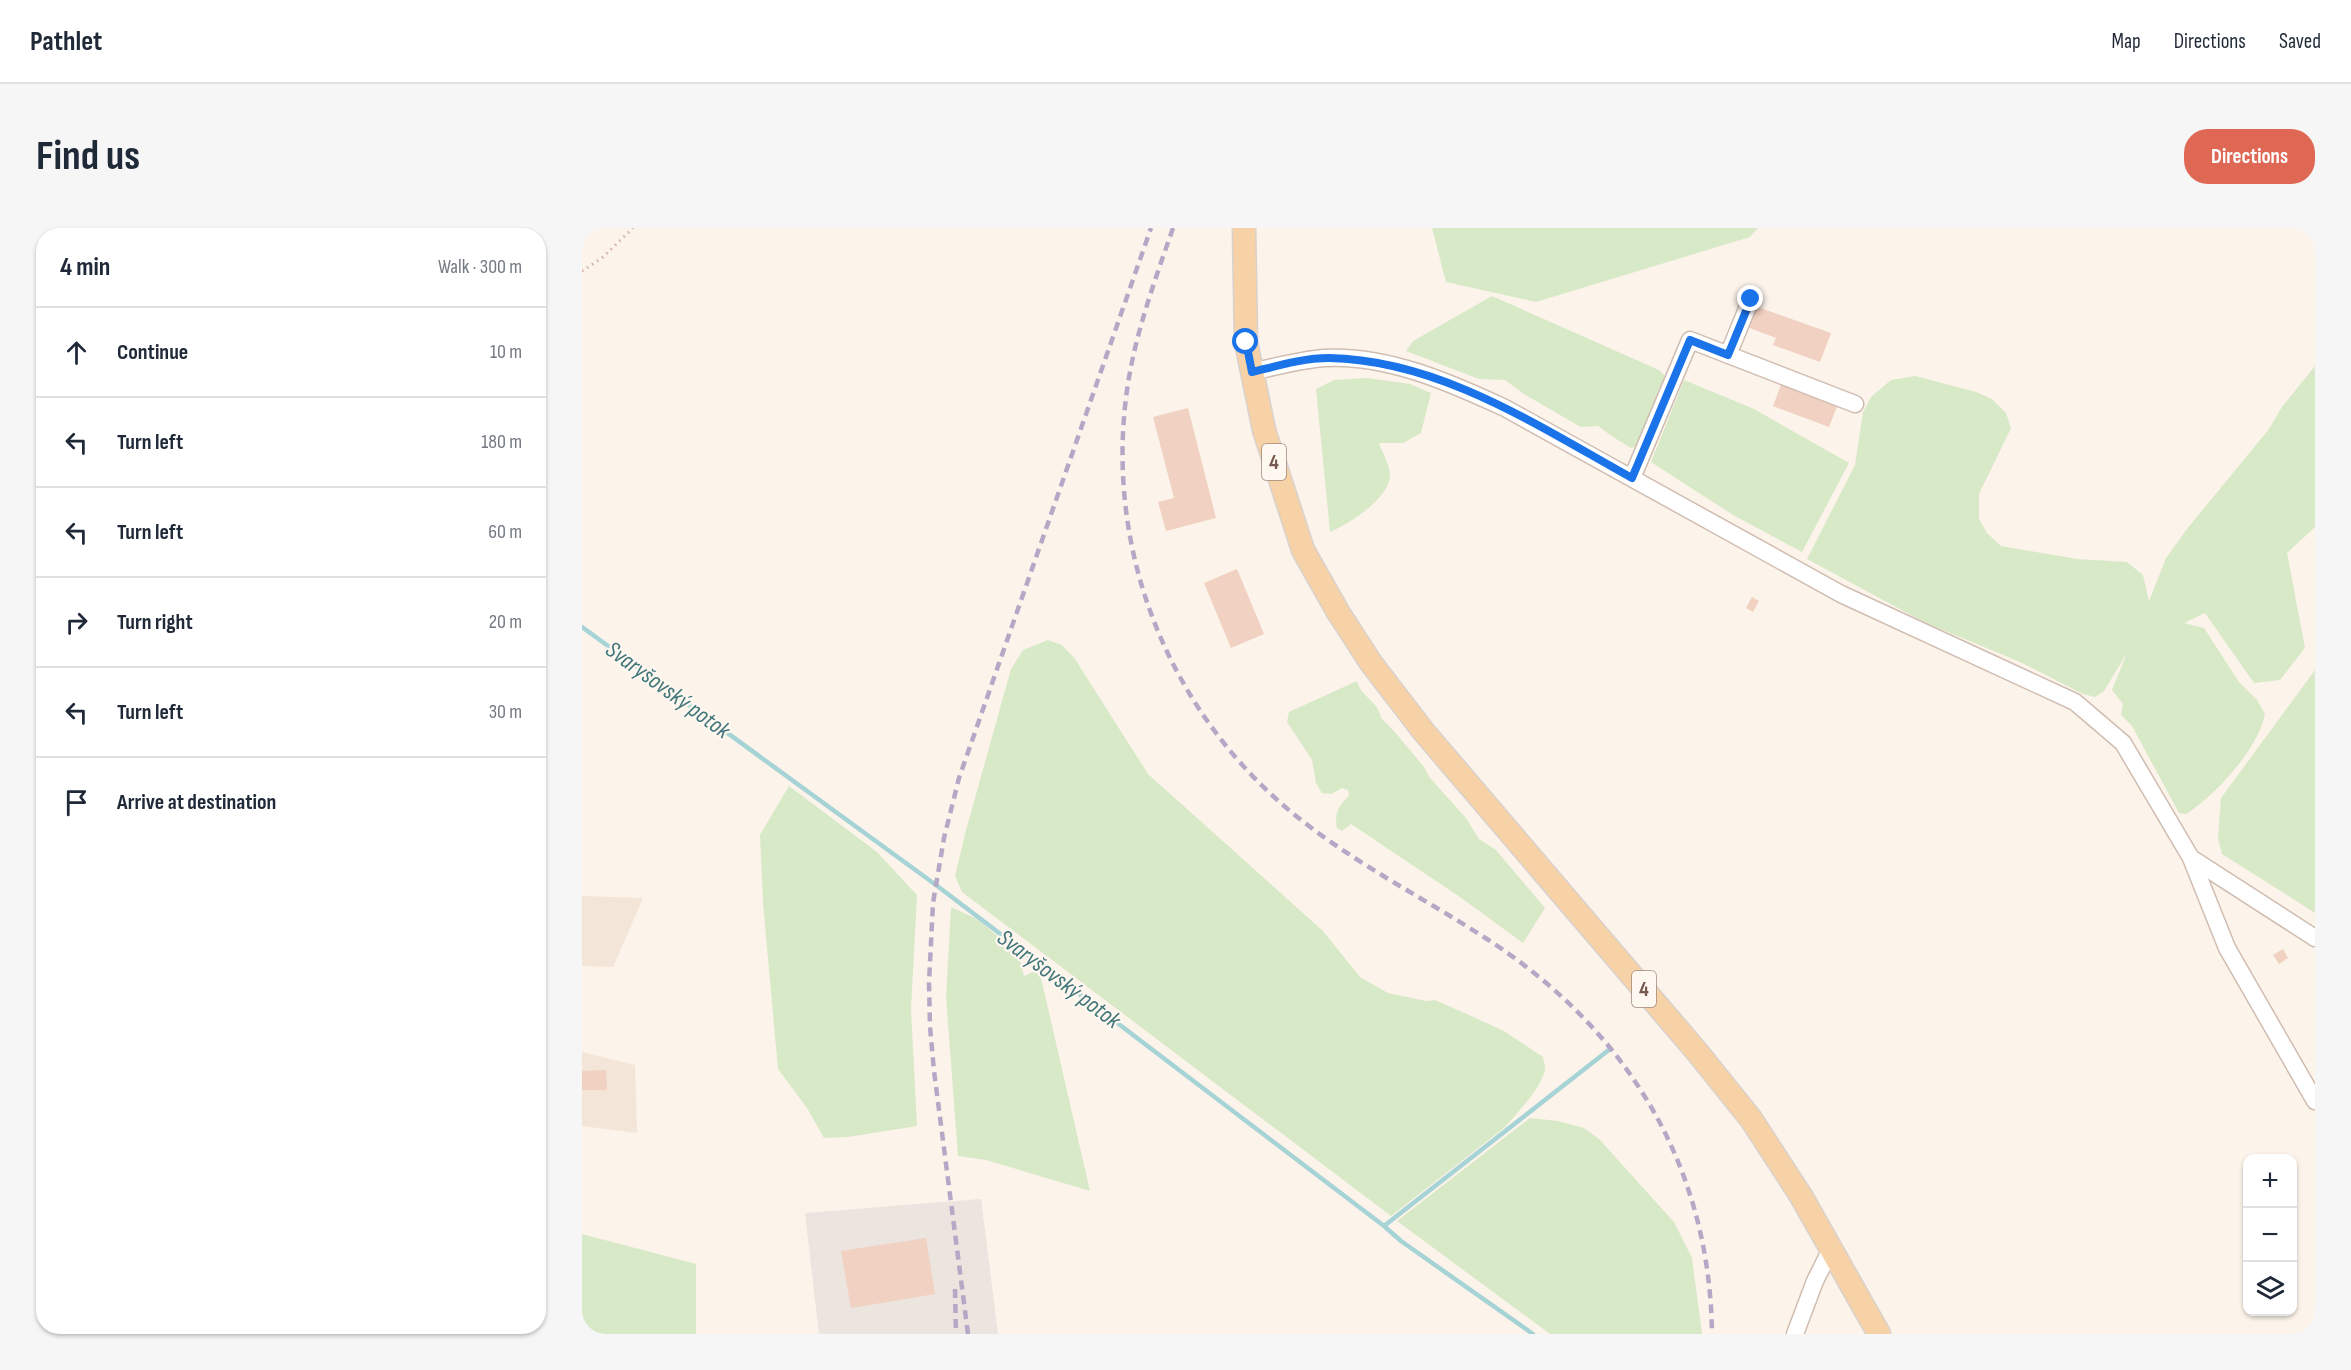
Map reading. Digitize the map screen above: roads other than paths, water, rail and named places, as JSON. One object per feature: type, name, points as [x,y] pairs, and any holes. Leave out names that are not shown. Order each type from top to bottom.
[{"type":"main road","name":"4","points":[[1244,228],[1246,342],[1264,430],[1303,550],[1338,612],[1371,663],[1424,732],[1751,1119],[1801,1196],[1880,1334]]},
{"type":"street","points":[[1728,355],[1751,299]]},
{"type":"street","points":[[1632,478],[1690,340],[1855,404]]},
{"type":"street","points":[[1252,372],[1292,362],[1327,358],[1383,363],[1457,386],[1505,408],[1841,594],[2075,702],[2123,743],[2191,858],[2227,948],[2315,1101]]},
{"type":"street","points":[[2191,858],[2315,938]]},
{"type":"street","points":[[1795,1334],[1815,1281],[1831,1249]]},
{"type":"waterway","name":"Svaryšovský potok","points":[[582,627],[936,885],[1401,1241],[1533,1334]]},
{"type":"waterway","points":[[1384,1226],[1610,1049]]},
{"type":"railway","points":[[968,1334],[930,1027],[929,983],[933,903],[944,838],[959,778],[1151,228]]},
{"type":"railway","points":[[1173,228],[1145,312],[1129,376],[1123,455],[1126,512],[1137,567],[1154,621],[1177,672],[1207,720],[1242,765],[1283,805],[1331,842],[1487,939],[1537,975],[1581,1015],[1619,1059],[1651,1107],[1677,1159],[1696,1214],[1708,1272],[1712,1334]]},
{"type":"railway","points":[[955,1289],[956,1334]]}]
